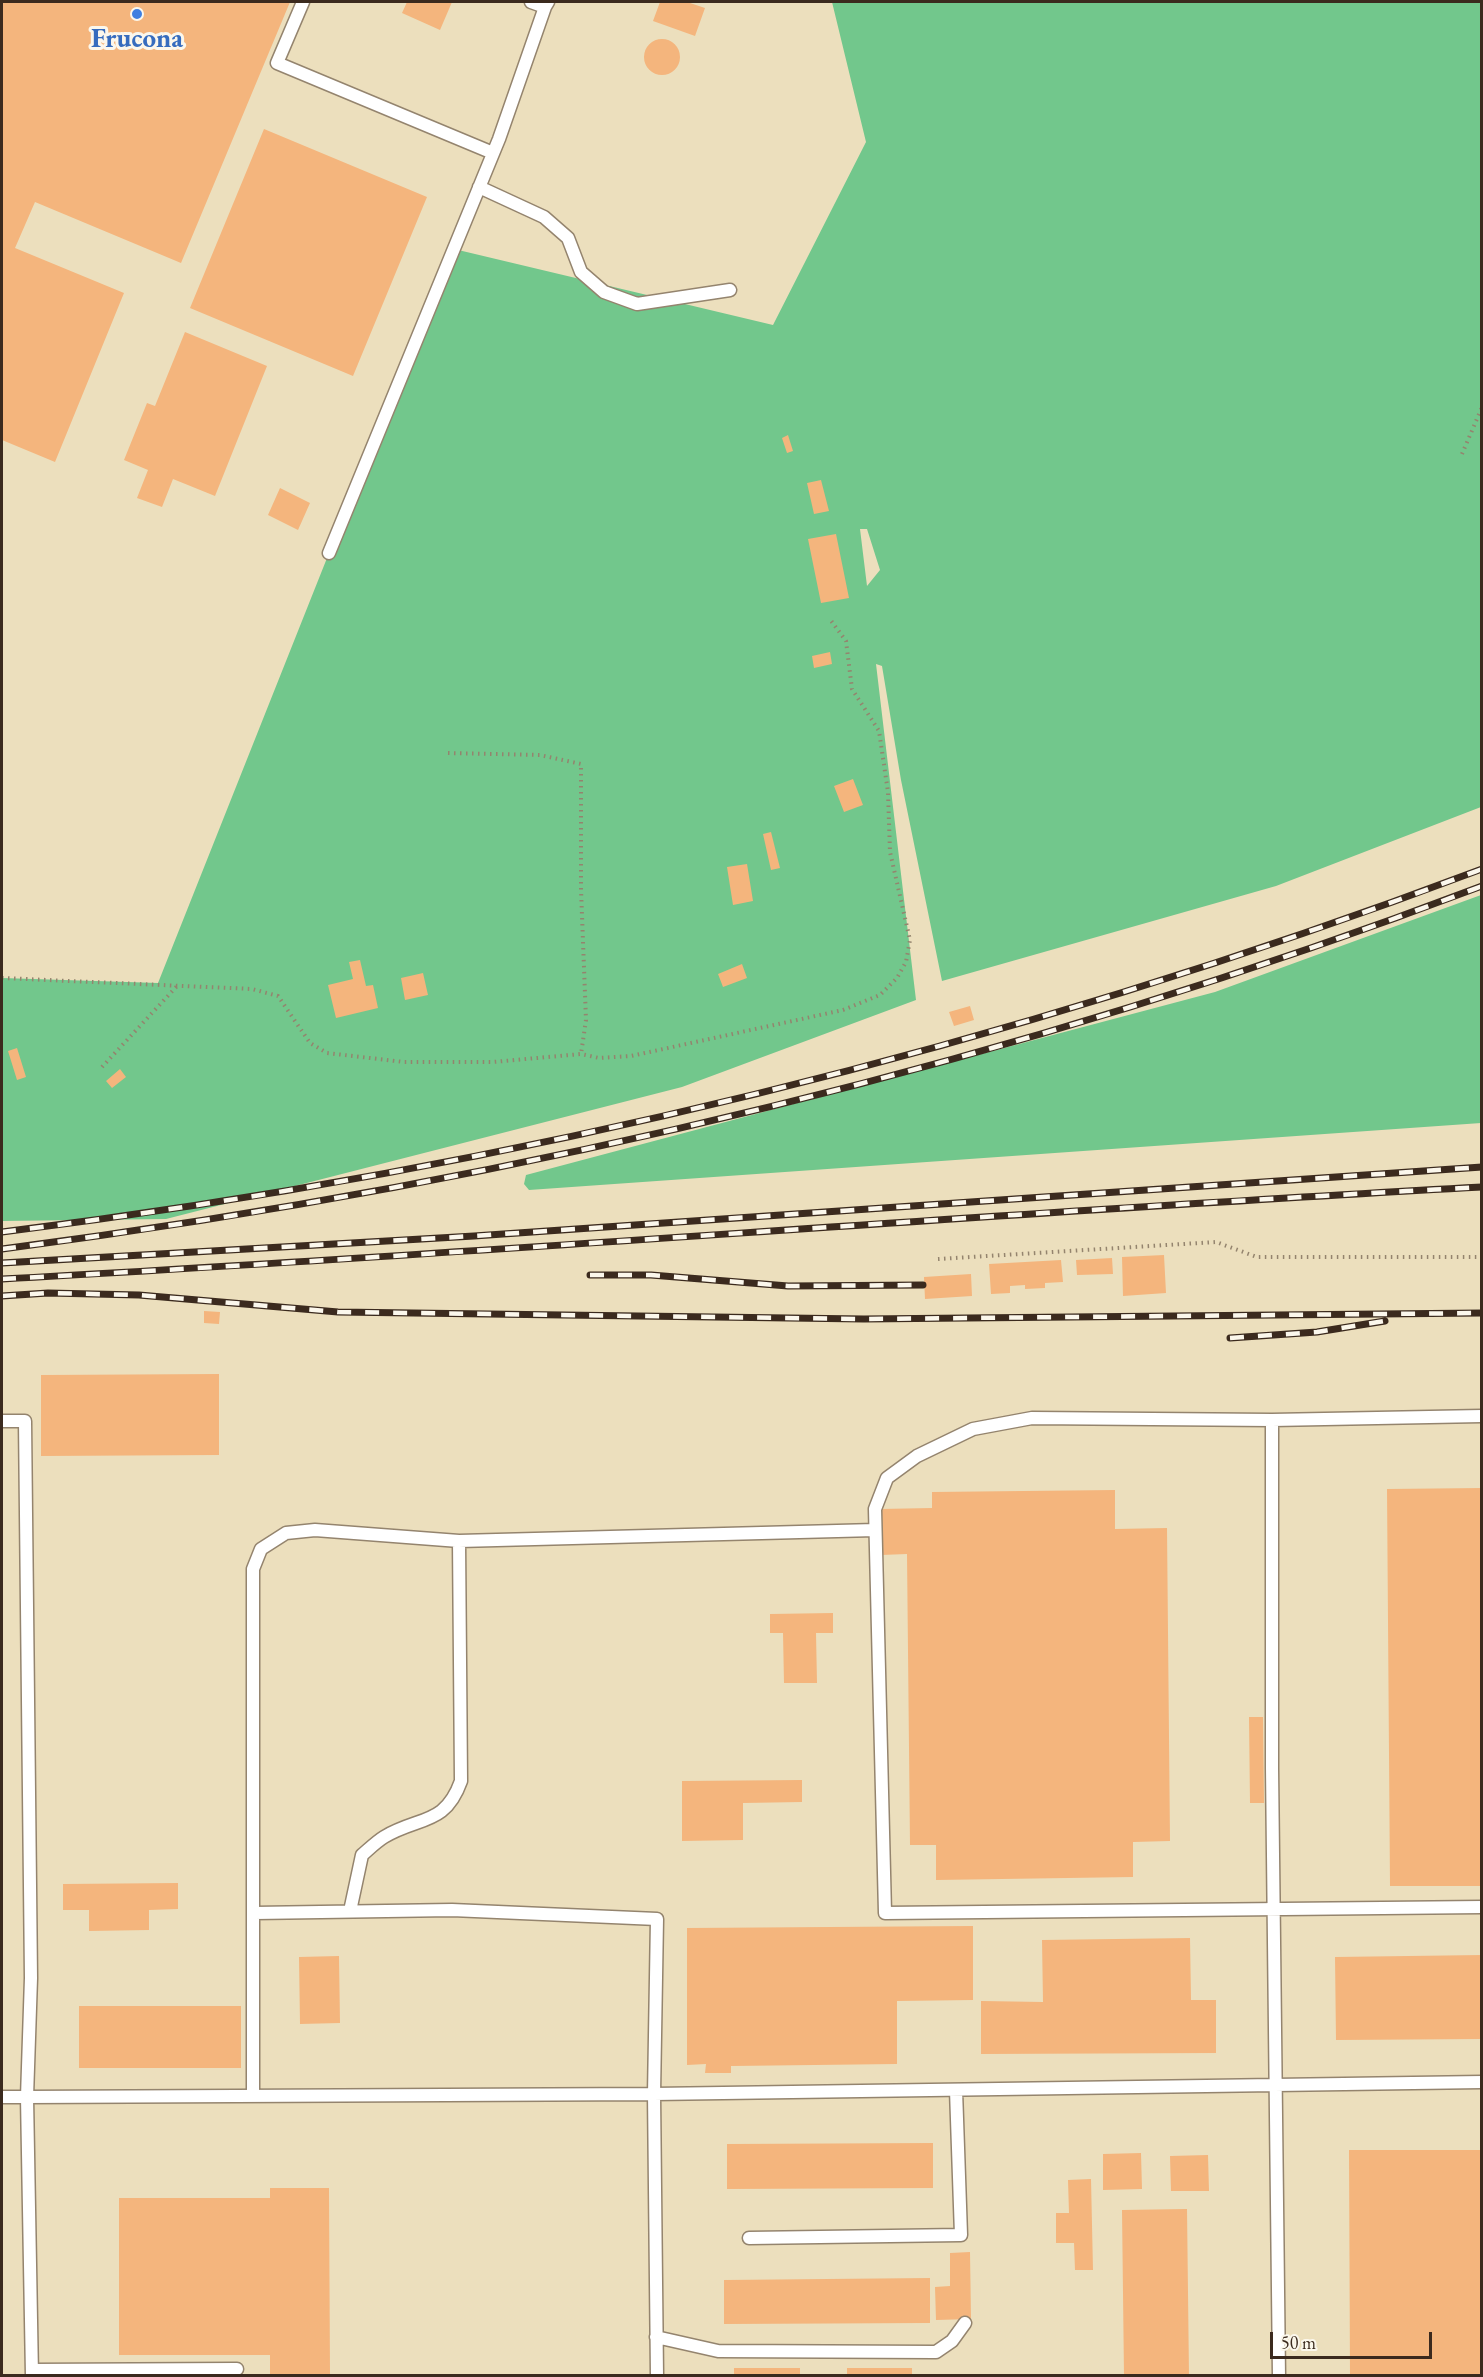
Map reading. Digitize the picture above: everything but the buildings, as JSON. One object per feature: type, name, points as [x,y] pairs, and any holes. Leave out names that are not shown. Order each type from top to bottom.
[{"type":"lane","points":[[303,2],[277,63],[493,153]]},
{"type":"lane","points":[[329,553],[493,153],[546,4],[531,2]]},
{"type":"lane","points":[[479,187],[544,217],[568,238],[581,272],[604,292],[637,304],[730,290]]},
{"type":"lane","points":[[1482,1416],[1272,1420],[1032,1418],[973,1429],[917,1456],[887,1478],[875,1509],[885,1913],[1482,1907]]},
{"type":"lane","points":[[1272,1420],[1279,2376]]},
{"type":"lane","points":[[2,1421],[25,1421],[31,1978],[27,2097],[32,2373],[237,2368]]},
{"type":"lane","points":[[254,2094],[253,1569],[261,1549],[286,1533],[315,1530],[459,1541],[875,1530]]},
{"type":"lane","points":[[350,1911],[362,1855],[385,1836],[444,1812],[454,1800],[461,1781],[459,1541]]},
{"type":"lane","points":[[255,1913],[452,1910],[657,1919],[654,2094],[657,2376]]},
{"type":"lane","points":[[2,2097],[254,2094],[654,2094],[1482,2082]]},
{"type":"lane","points":[[749,2238],[961,2235],[956,2090]]},
{"type":"lane","points":[[656,2337],[718,2351],[936,2352],[952,2341],[965,2323]]},
{"type":"path","points":[[1462,454],[1482,407]]},
{"type":"path","points":[[2,978],[252,989],[278,996],[310,1043],[327,1053],[404,1062],[493,1062],[581,1054],[599,1058],[631,1056],[843,1010],[879,995],[897,978],[906,962],[910,940],[890,852],[888,792],[879,731],[852,689],[846,641],[829,618]]},
{"type":"path","points":[[448,753],[540,755],[581,764],[582,912],[586,1020],[581,1054]]},
{"type":"path","points":[[102,1067],[179,984]]},
{"type":"path","points":[[938,1259],[1216,1242],[1257,1257],[1482,1257]]},
{"type":"green space","points":[[832,2],[1481,2],[1481,807],[1276,886],[942,981],[901,780],[882,666],[876,664],[916,1000],[682,1087],[166,1219],[2,1221],[2,978],[158,983],[329,553],[454,249],[773,325],[866,142]],"holes":[[[860,529],[867,529],[880,570],[867,586]]]},
{"type":"green space","points":[[1481,895],[1481,1123],[529,1190],[524,1184],[526,1175],[1215,992]]},
{"type":"railway","points":[[2,1232],[191,1206],[379,1174],[566,1137],[752,1095],[937,1047],[1120,993],[1302,934],[1482,869]]},
{"type":"railway","points":[[2,1249],[190,1222],[379,1190],[566,1153],[752,1111],[937,1063],[1121,1010],[1302,951],[1482,886]]},
{"type":"railway","points":[[2,1263],[474,1236],[1482,1167]]},
{"type":"railway","points":[[2,1279],[1482,1187]]},
{"type":"railway","points":[[590,1275],[651,1275],[788,1286],[923,1285]]},
{"type":"railway","points":[[2,1296],[48,1293],[139,1295],[338,1312],[864,1319],[1482,1313]]},
{"type":"railway","points":[[1230,1338],[1317,1332],[1385,1321]]},
{"type":"place","name":"Frucona","points":[[137,14]]}]
